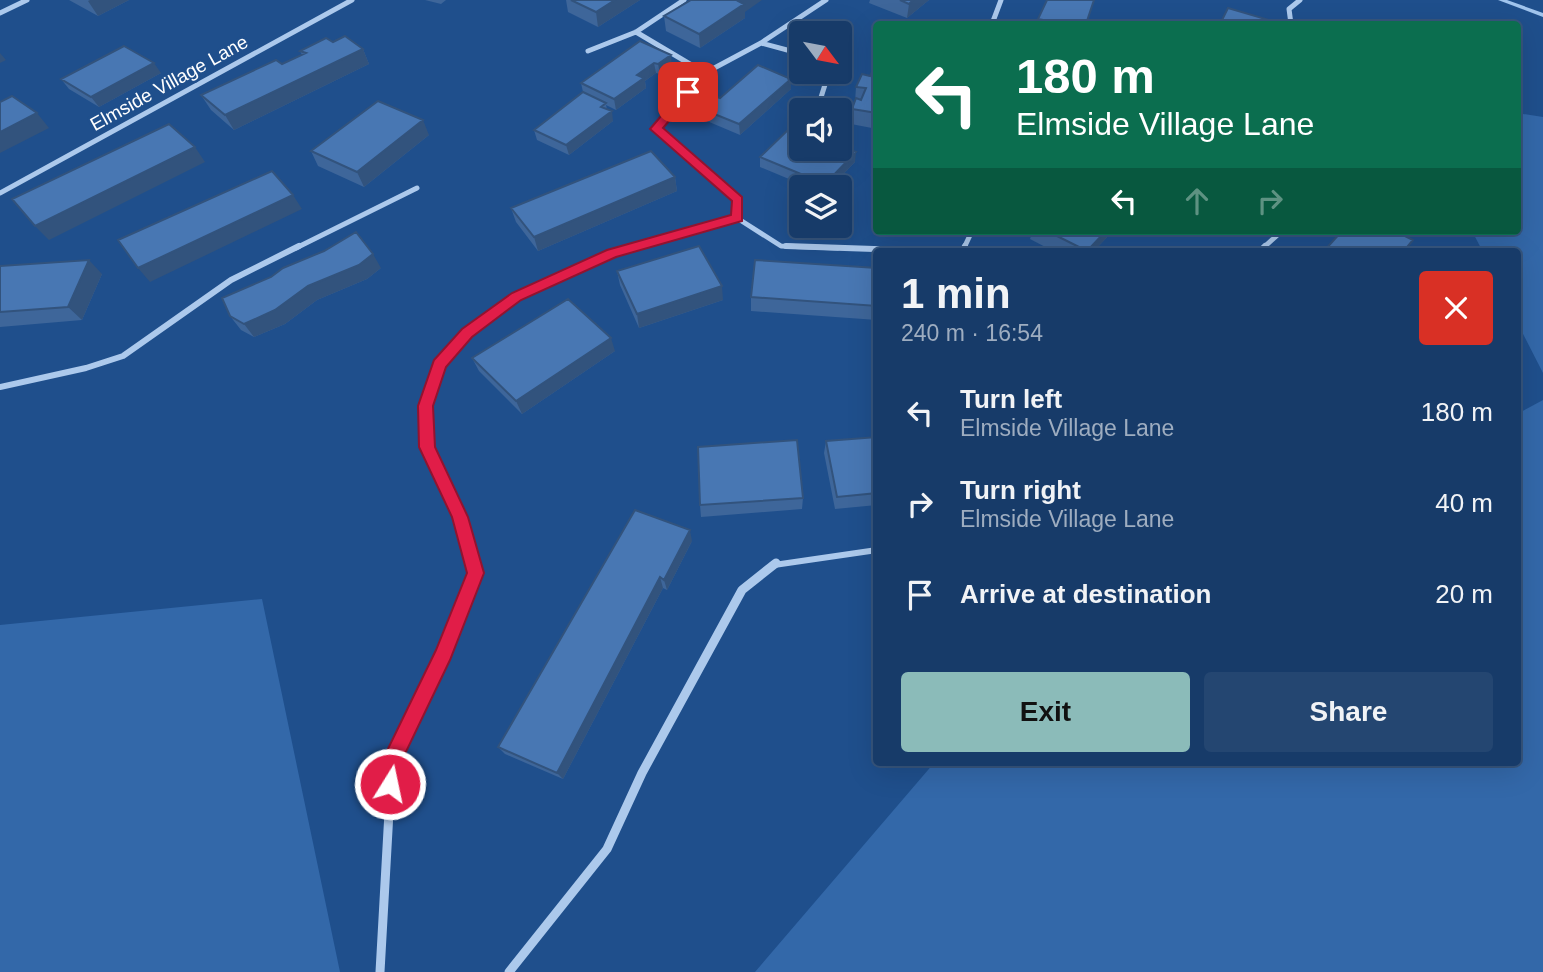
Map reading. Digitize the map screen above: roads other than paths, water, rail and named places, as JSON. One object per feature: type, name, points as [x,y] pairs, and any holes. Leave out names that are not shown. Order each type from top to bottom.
[{"type":"street","points":[[0,13],[27,0]]},
{"type":"street","name":"Elmside Village Lane","points":[[0,193],[352,0]]},
{"type":"street","points":[[589,51],[636,32],[684,0]]},
{"type":"street","points":[[737,218],[738,200],[656,129],[705,73],[761,43],[826,0]]},
{"type":"street","points":[[993,21],[1001,0]]},
{"type":"street","points":[[1291,21],[1289,9],[1300,0]]},
{"type":"street","points":[[636,32],[705,73]]},
{"type":"street","points":[[761,43],[789,51]]},
{"type":"street","points":[[0,387],[86,368],[123,356],[230,280],[417,188]]},
{"type":"street","points":[[380,972],[392,759],[443,654],[476,573],[460,517],[427,447],[425,406],[439,364],[467,333],[516,297],[612,254],[737,218],[781,246],[873,249]]},
{"type":"street","points":[[1263,248],[1278,235]]},
{"type":"street","points":[[509,972],[607,849],[642,773],[742,590],[777,564],[873,551]]},
{"type":"waterway","points":[[1501,0],[1543,15]]}]
